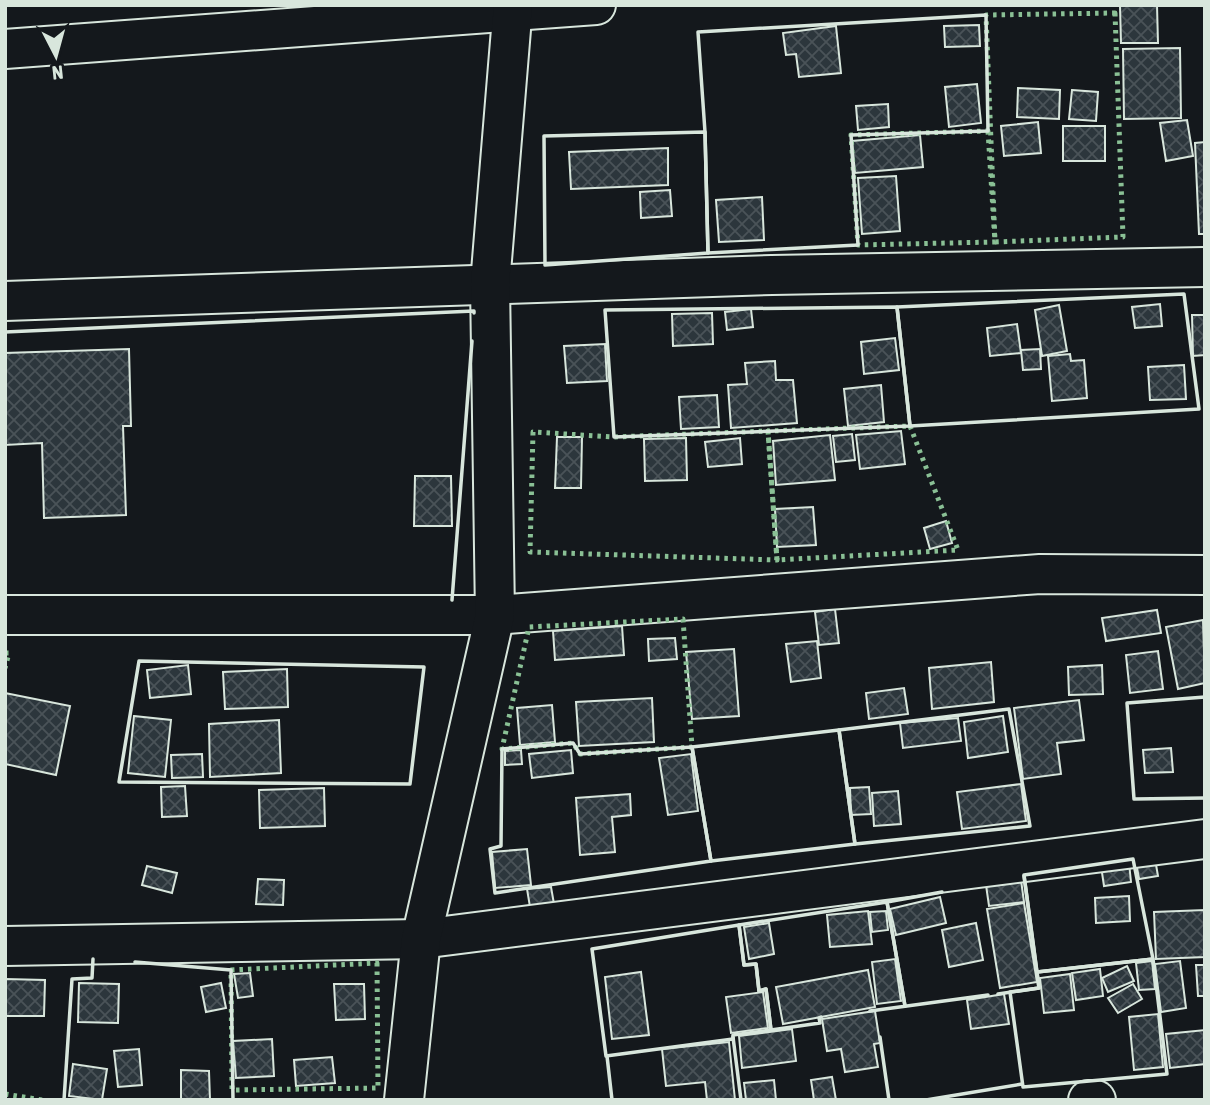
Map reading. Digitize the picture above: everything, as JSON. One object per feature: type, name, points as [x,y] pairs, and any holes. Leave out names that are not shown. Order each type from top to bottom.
[{"type":"street","points":[[5,49],[512,7],[596,5]]},
{"type":"street","points":[[404,1100],[421,939],[495,615],[490,284],[512,7]]},
{"type":"street","points":[[5,301],[490,284],[1205,267]]},
{"type":"street","points":[[5,615],[495,615],[1040,574],[1205,575]]},
{"type":"street","points":[[5,946],[421,939],[1205,839]]},
{"type":"street","points":[[1088,1100],[1096,1100]]},
{"type":"building","points":[[1157,5],[1158,43],[1121,43],[1120,6]]},
{"type":"building","points":[[979,25],[980,46],[945,47],[944,26]]},
{"type":"building","points":[[836,26],[841,73],[799,77],[796,54],[786,55],[783,33]]},
{"type":"building","points":[[1180,48],[1181,118],[1124,119],[1123,49]]},
{"type":"building","points":[[977,84],[981,123],[949,127],[945,87]]},
{"type":"building","points":[[1018,88],[1060,90],[1059,119],[1017,117]]},
{"type":"building","points":[[1072,90],[1098,92],[1096,121],[1069,119]]},
{"type":"building","points":[[888,104],[889,127],[858,130],[856,106]]},
{"type":"building","points":[[1187,120],[1193,156],[1166,161],[1160,123]]},
{"type":"building","points":[[1038,122],[1041,153],[1004,156],[1001,126]]},
{"type":"building","points":[[1063,126],[1105,126],[1105,161],[1063,161]]},
{"type":"building","points":[[920,135],[923,167],[855,173],[852,141]]},
{"type":"building","points":[[1205,142],[1205,234],[1199,234],[1195,143]]},
{"type":"building","points":[[668,148],[668,185],[571,189],[569,152]]},
{"type":"building","points":[[896,176],[900,231],[862,234],[858,178]]},
{"type":"building","points":[[670,190],[672,216],[641,218],[640,192]]},
{"type":"building","points":[[762,197],[764,240],[719,242],[716,200]]},
{"type":"building","points":[[1160,304],[1162,326],[1135,328],[1132,307]]},
{"type":"building","points":[[1059,305],[1067,351],[1042,356],[1035,310]]},
{"type":"building","points":[[751,309],[753,327],[727,330],[725,312]]},
{"type":"building","points":[[712,313],[713,344],[673,346],[672,314]]},
{"type":"building","points":[[1192,315],[1205,315],[1205,355],[1193,356]]},
{"type":"building","points":[[1017,324],[1021,353],[990,356],[987,328]]},
{"type":"building","points":[[895,338],[899,370],[864,374],[861,342]]},
{"type":"building","points":[[605,344],[607,381],[567,383],[564,346]]},
{"type":"building","points":[[129,349],[131,426],[123,426],[126,515],[44,518],[42,443],[5,445],[5,353]]},
{"type":"building","points":[[1040,349],[1041,369],[1023,370],[1021,350]]},
{"type":"building","points":[[1070,354],[1071,361],[1084,360],[1087,398],[1052,401],[1048,356]]},
{"type":"building","points":[[775,361],[776,380],[793,380],[797,423],[731,428],[728,385],[747,384],[745,363]]},
{"type":"building","points":[[1184,365],[1186,399],[1150,400],[1148,367]]},
{"type":"building","points":[[881,385],[884,422],[848,426],[844,389]]},
{"type":"building","points":[[717,395],[719,427],[681,429],[679,397]]},
{"type":"building","points":[[901,431],[905,464],[860,469],[856,435]]},
{"type":"building","points":[[852,434],[855,460],[836,462],[833,436]]},
{"type":"building","points":[[830,435],[835,480],[776,485],[773,441]]},
{"type":"building","points":[[557,437],[582,437],[581,488],[555,488]]},
{"type":"building","points":[[686,438],[687,480],[645,481],[644,439]]},
{"type":"building","points":[[740,438],[742,464],[708,467],[705,442]]},
{"type":"building","points":[[415,476],[451,476],[452,526],[414,526]]},
{"type":"building","points":[[813,507],[816,545],[777,547],[775,509]]},
{"type":"building","points":[[946,521],[952,543],[930,549],[924,528]]},
{"type":"building","points":[[835,609],[839,643],[819,645],[815,612]]},
{"type":"building","points":[[1157,610],[1161,633],[1106,641],[1102,618]]},
{"type":"building","points":[[1203,620],[1205,683],[1178,689],[1166,627]]},
{"type":"building","points":[[622,626],[624,655],[555,660],[553,631]]},
{"type":"building","points":[[675,638],[677,659],[649,661],[648,639]]},
{"type":"building","points":[[817,641],[821,678],[791,682],[786,644]]},
{"type":"building","points":[[734,649],[739,716],[692,719],[686,652]]},
{"type":"building","points":[[1158,651],[1163,689],[1130,693],[1126,655]]},
{"type":"building","points":[[991,662],[994,702],[932,709],[929,668]]},
{"type":"building","points":[[188,665],[191,694],[150,698],[147,670]]},
{"type":"building","points":[[1102,665],[1103,694],[1069,695],[1068,667]]},
{"type":"building","points":[[287,669],[288,707],[225,709],[223,672]]},
{"type":"building","points":[[904,688],[908,714],[869,719],[866,693]]},
{"type":"building","points":[[5,693],[70,706],[56,775],[5,764]]},
{"type":"building","points":[[652,698],[654,742],[579,746],[576,702]]},
{"type":"building","points":[[1079,700],[1084,740],[1057,743],[1061,774],[1023,779],[1014,708]]},
{"type":"building","points":[[552,705],[555,742],[520,745],[517,708]]},
{"type":"building","points":[[134,716],[171,720],[165,777],[128,773]]},
{"type":"building","points":[[1003,716],[1008,752],[968,758],[964,722]]},
{"type":"building","points":[[958,718],[961,741],[903,748],[900,723]]},
{"type":"building","points":[[279,720],[281,773],[210,777],[209,724]]},
{"type":"building","points":[[1171,748],[1173,772],[1145,773],[1143,750]]},
{"type":"building","points":[[521,750],[522,764],[505,765],[505,751]]},
{"type":"building","points":[[571,750],[573,773],[532,778],[529,754]]},
{"type":"building","points":[[202,754],[203,777],[172,778],[171,755]]},
{"type":"building","points":[[691,754],[698,811],[668,815],[659,758]]},
{"type":"building","points":[[1021,784],[1026,821],[962,829],[957,792]]},
{"type":"building","points":[[185,786],[187,816],[162,817],[161,787]]},
{"type":"building","points":[[869,787],[871,814],[851,815],[850,788]]},
{"type":"building","points":[[324,788],[325,826],[260,828],[259,790]]},
{"type":"building","points":[[898,791],[901,824],[874,826],[872,793]]},
{"type":"building","points":[[630,794],[631,815],[612,817],[615,852],[580,855],[576,798]]},
{"type":"building","points":[[527,849],[531,885],[495,888],[492,852]]},
{"type":"building","points":[[1155,859],[1158,876],[1139,879],[1136,862]]},
{"type":"building","points":[[1129,863],[1131,882],[1104,886],[1101,866]]},
{"type":"building","points":[[147,866],[177,873],[172,893],[142,885]]},
{"type":"building","points":[[258,879],[284,880],[283,905],[256,904]]},
{"type":"building","points":[[1021,880],[1024,902],[989,906],[986,885]]},
{"type":"building","points":[[551,887],[554,904],[530,907],[527,889]]},
{"type":"building","points":[[1129,896],[1130,921],[1096,923],[1095,898]]},
{"type":"building","points":[[940,897],[946,923],[896,935],[890,909]]},
{"type":"building","points":[[1024,903],[1037,982],[1000,988],[987,909]]},
{"type":"building","points":[[1205,910],[1205,957],[1156,959],[1154,912]]},
{"type":"building","points":[[868,911],[872,944],[830,947],[827,915]]},
{"type":"building","points":[[886,911],[888,930],[872,932],[870,912]]},
{"type":"building","points":[[769,923],[774,954],[749,959],[744,927]]},
{"type":"building","points":[[976,923],[983,960],[949,967],[942,930]]},
{"type":"building","points":[[895,959],[901,1001],[877,1004],[872,962]]},
{"type":"building","points":[[1152,961],[1155,989],[1139,990],[1136,963]]},
{"type":"building","points":[[1180,961],[1186,1008],[1161,1012],[1155,964]]},
{"type":"building","points":[[1196,965],[1205,965],[1205,996],[1198,996]]},
{"type":"building","points":[[1127,966],[1134,981],[1108,992],[1102,978]]},
{"type":"building","points":[[1100,969],[1103,996],[1076,1000],[1072,973]]},
{"type":"building","points":[[868,970],[875,1007],[783,1024],[776,987]]},
{"type":"building","points":[[641,972],[649,1035],[612,1039],[605,977]]},
{"type":"building","points":[[250,973],[253,996],[238,998],[234,974]]},
{"type":"building","points":[[1070,974],[1074,1010],[1044,1013],[1040,978]]},
{"type":"building","points":[[5,979],[45,980],[44,1016],[5,1016]]},
{"type":"building","points":[[79,983],[119,984],[118,1023],[78,1022]]},
{"type":"building","points":[[221,983],[226,1008],[206,1012],[201,987]]},
{"type":"building","points":[[334,984],[364,984],[365,1019],[336,1020]]},
{"type":"building","points":[[1133,984],[1142,999],[1118,1013],[1108,998]]},
{"type":"building","points":[[763,992],[768,1028],[731,1033],[726,997]]},
{"type":"building","points":[[1004,994],[1009,1024],[971,1029],[967,1000]]},
{"type":"building","points":[[875,1011],[880,1043],[874,1044],[878,1067],[845,1072],[841,1049],[827,1051],[822,1019]]},
{"type":"building","points":[[1158,1014],[1163,1067],[1134,1070],[1129,1017]]},
{"type":"building","points":[[792,1029],[796,1061],[742,1068],[739,1036]]},
{"type":"building","points":[[1205,1030],[1205,1064],[1170,1068],[1166,1034]]},
{"type":"building","points":[[272,1039],[274,1076],[236,1078],[233,1041]]},
{"type":"building","points":[[729,1042],[735,1100],[707,1100],[705,1082],[666,1086],[662,1049]]},
{"type":"building","points":[[139,1049],[142,1085],[118,1087],[114,1051]]},
{"type":"building","points":[[332,1057],[335,1083],[296,1086],[294,1060]]},
{"type":"building","points":[[73,1064],[107,1069],[102,1100],[69,1096]]},
{"type":"building","points":[[181,1070],[209,1071],[210,1100],[181,1100]]},
{"type":"building","points":[[832,1077],[836,1100],[814,1100],[811,1080]]},
{"type":"building","points":[[774,1080],[776,1100],[746,1100],[744,1083]]},
{"type":"hedge","points":[[1115,13],[1123,237],[995,242],[986,15],[1115,13]]},
{"type":"hedge","points":[[988,131],[995,242],[858,245],[851,135],[988,131]]},
{"type":"hedge","points":[[910,426],[958,550],[777,560],[768,431],[910,426]]},
{"type":"hedge","points":[[768,431],[777,560],[530,552],[533,432],[614,437],[768,431]]},
{"type":"hedge","points":[[683,619],[692,747],[580,754],[573,743],[502,749],[529,627],[683,619]]},
{"type":"hedge","points":[[5,653],[9,653],[5,668]]},
{"type":"hedge","points":[[377,963],[378,1088],[232,1090],[231,970],[377,963]]},
{"type":"hedge","points":[[5,1094],[42,1100]]},
{"type":"wall","points":[[986,15],[988,131],[851,135],[858,245],[708,253],[705,132],[698,32],[986,15]]},
{"type":"wall","points":[[705,132],[708,253],[545,265],[544,136],[705,132]]},
{"type":"wall","points":[[1184,294],[1199,409],[910,426],[897,307],[1184,294]]},
{"type":"wall","points":[[897,307],[910,426],[614,437],[605,310],[897,307]]},
{"type":"wall","points":[[5,332],[474,313]]},
{"type":"wall","points":[[452,600],[472,341]]},
{"type":"wall","points":[[139,661],[424,667],[410,784],[119,782],[139,661]]},
{"type":"wall","points":[[1205,697],[1127,703],[1134,799],[1205,798]]},
{"type":"wall","points":[[1009,709],[1030,826],[855,844],[839,730],[1009,709]]},
{"type":"wall","points":[[839,730],[855,844],[711,861],[692,747],[839,730]]},
{"type":"wall","points":[[573,743],[580,754],[692,747],[711,861],[495,893],[490,849],[501,846],[502,749],[573,743]]},
{"type":"wall","points":[[1133,859],[1153,959],[1037,972],[1024,875],[1133,859]]},
{"type":"wall","points":[[998,994],[1039,988],[1024,876]]},
{"type":"wall","points":[[905,1006],[887,902],[942,892]]},
{"type":"wall","points":[[821,1017],[820,1023],[771,1030],[766,989],[759,991],[756,964],[744,965],[739,925],[887,902],[905,1006]]},
{"type":"wall","points":[[739,925],[744,965],[756,964],[759,991],[766,989],[771,1030],[733,1035],[733,1039],[606,1056],[592,949],[739,925]]},
{"type":"wall","points":[[64,1100],[72,979],[92,978],[93,959]]},
{"type":"wall","points":[[1153,959],[1167,1074],[1023,1087],[1010,992],[1039,988],[1037,972],[1153,959]]},
{"type":"wall","points":[[135,962],[231,970],[233,1100]]},
{"type":"wall","points":[[870,1011],[988,995]]},
{"type":"wall","points":[[733,1037],[741,1100]]},
{"type":"wall","points":[[880,1037],[889,1100]]},
{"type":"wall","points":[[607,1056],[612,1100]]},
{"type":"wall","points":[[926,1100],[1022,1084]]}]
